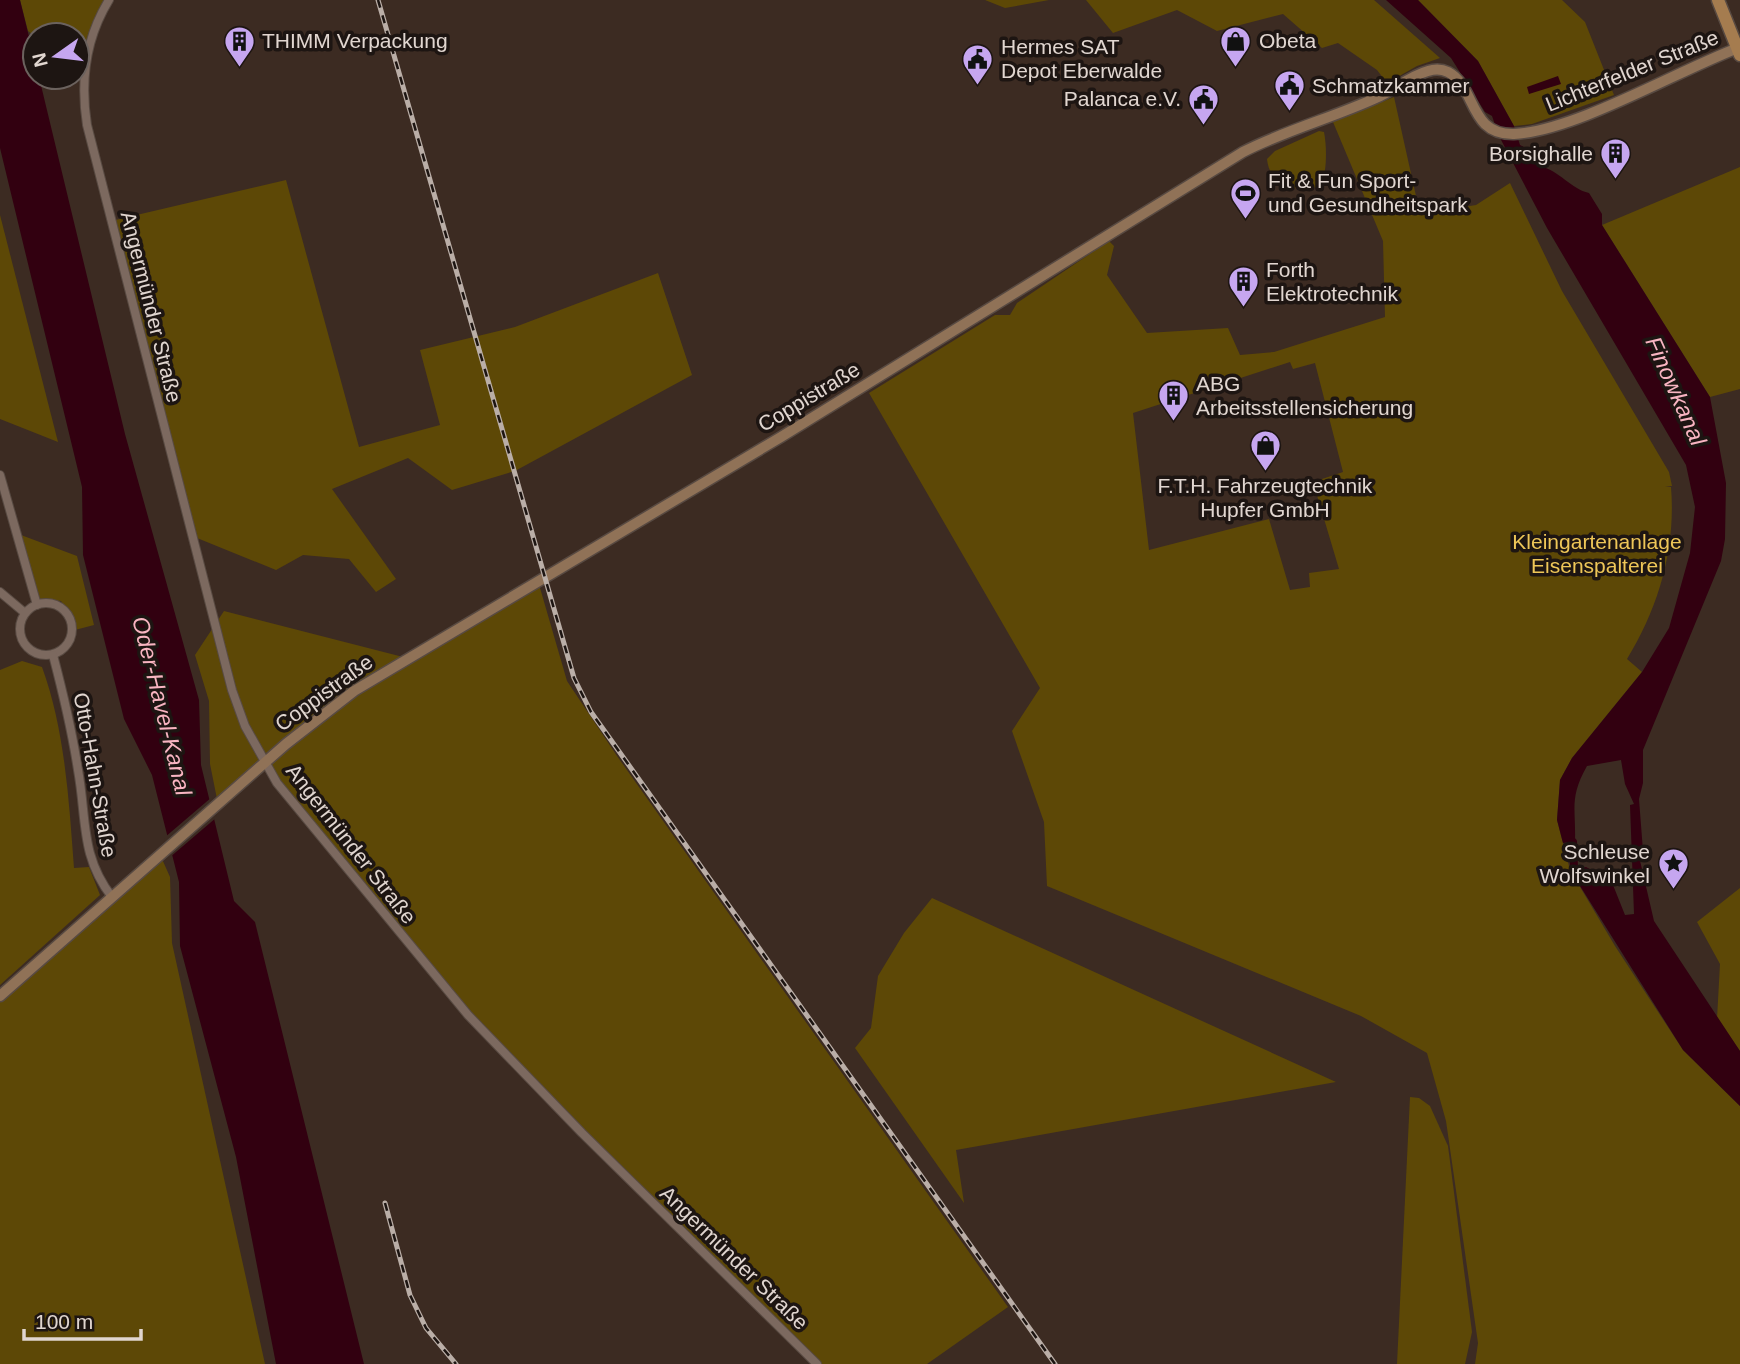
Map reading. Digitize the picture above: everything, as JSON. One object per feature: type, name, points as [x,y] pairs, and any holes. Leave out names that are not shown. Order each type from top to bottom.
[{"type":"main road","points":[[1718,0],[1739,50]]},
{"type":"main road","name":"Lichterfelder Straße","points":[[1446,71],[1459,83],[1479,119],[1491,129],[1520,133],[1568,121],[1739,50]]},
{"type":"main road","name":"Coppistraße","points":[[0,996],[265,763],[329,709],[373,679],[781,438],[1242,152],[1300,125],[1379,97],[1425,71],[1446,71]]},
{"type":"street","name":"Angermünder Straße","points":[[109,0],[97,22],[86,60],[83,94],[88,125],[232,690],[245,726],[265,763],[324,843],[468,1014],[582,1133],[817,1364]]},
{"type":"street","points":[[0,475],[37,605]]},
{"type":"street","points":[[0,592],[25,613]]},
{"type":"street","points":[[46,603],[61,608],[71,622],[72,630],[66,645],[53,654],[37,654],[24,644],[20,628],[25,613],[37,605],[46,603]]},
{"type":"street","name":"Otto-Hahn-Straße","points":[[53,654],[70,721],[83,798],[88,853],[95,871],[113,897]]},
{"type":"green space","points":[[20,0],[111,0],[104,8],[91,49],[91,21],[25,21]]},
{"type":"green space","points":[[985,0],[1049,0],[1005,8]]},
{"type":"green space","points":[[1086,0],[1374,0],[1440,58],[1417,66],[1387,83],[1377,70],[1338,43],[1322,48],[1283,14],[1217,31],[1177,10],[1113,33]]},
{"type":"green space","points":[[1418,0],[1562,0],[1585,22],[1614,95],[1532,124],[1514,126],[1478,61]]},
{"type":"green space","name":"Kleingartenanlage Eisenspalterei","points":[[1394,97],[1420,214],[1476,205],[1510,183],[1562,291],[1669,472],[1672,486],[1665,486],[1671,487],[1672,510],[1668,555],[1648,619],[1627,659],[1642,672],[1572,758],[1560,780],[1557,820],[1570,870],[1615,946],[1683,1050],[1740,1106],[1740,1364],[1475,1364],[1478,1343],[1446,1121],[1427,1053],[1361,1016],[1047,886],[1044,822],[1012,731],[1040,688],[869,393],[995,315],[1010,315],[1017,303],[1109,241],[1114,246],[1107,275],[1147,333],[1228,328],[1240,355],[1274,352],[1385,317],[1383,241],[1333,122]],"holes":[[[1290,362],[1293,369],[1315,363],[1343,472],[1313,482],[1339,569],[1309,573],[1310,587],[1290,590],[1269,519],[1149,550],[1133,413]]]},
{"type":"green space","points":[[1319,131],[1324,132],[1326,152],[1321,186],[1303,189],[1279,182],[1269,169],[1267,159],[1275,151]]},
{"type":"green space","points":[[1740,167],[1740,389],[1710,397],[1602,225]]},
{"type":"green space","points":[[286,180],[359,447],[440,425],[420,350],[515,327],[658,273],[692,375],[515,471],[452,490],[408,458],[332,489],[396,579],[376,592],[349,559],[303,555],[276,570],[197,538],[111,221]]},
{"type":"green space","points":[[0,215],[58,442],[0,419]]},
{"type":"green space","points":[[21,535],[77,556],[94,625],[75,630],[75,622],[61,601],[40,599]]},
{"type":"green space","points":[[538,581],[567,681],[617,756],[1008,1307],[927,1364],[817,1364],[515,1065],[325,843],[265,763],[218,804],[210,764],[209,701],[195,655],[224,611],[407,658]]},
{"type":"green space","points":[[22,661],[42,667],[50,691],[68,792],[74,868],[89,867],[100,895],[0,985],[0,670]]},
{"type":"green space","points":[[162,859],[170,877],[172,943],[265,1364],[0,1364],[0,1001]]},
{"type":"green space","points":[[1740,888],[1740,1051],[1717,1019],[1720,964],[1697,922]]},
{"type":"green space","points":[[932,898],[1336,1082],[956,1150],[964,1203],[855,1048],[871,1028],[878,976],[904,933]]},
{"type":"green space","points":[[1410,1097],[1419,1098],[1430,1106],[1448,1146],[1472,1332],[1465,1364],[1397,1364]]},
{"type":"water","name":"Oder-Havel-Kanal","points":[[0,0],[20,0],[25,21],[21,21],[21,91],[42,91],[125,434],[199,700],[201,765],[234,901],[255,922],[364,1364],[276,1364],[236,1157],[180,946],[179,882],[152,775],[124,719],[83,555],[82,487],[0,148]]},
{"type":"water","name":"Finowkanal","points":[[1386,0],[1418,0],[1478,61],[1514,126],[1520,145],[1528,149],[1540,166],[1589,193],[1602,214],[1602,225],[1710,397],[1726,483],[1725,539],[1721,561],[1643,750],[1643,783],[1639,799],[1643,851],[1638,852],[1654,921],[1740,1051],[1740,1106],[1683,1050],[1570,870],[1586,867],[1611,880],[1625,915],[1634,914],[1630,805],[1634,804],[1625,784],[1621,760],[1587,766],[1576,795],[1575,841],[1563,843],[1557,820],[1560,780],[1572,758],[1642,672],[1669,628],[1690,553],[1695,507],[1686,465],[1547,228],[1499,136],[1492,116],[1485,112],[1451,58]]},
{"type":"water","points":[[1558,76],[1561,84],[1529,94],[1527,87]]},
{"type":"pier","points":[[212,797],[217,817],[169,858],[164,838]]},
{"type":"waterway","points":[[1573,842],[1574,868]]},
{"type":"railway","points":[[378,0],[574,678],[591,712],[1055,1364]]},
{"type":"railway","points":[[385,1203],[410,1295],[426,1328],[456,1364]]},
{"type":"place","name":"THIMM Verpackung","points":[[239,68]]},
{"type":"place","name":"Obeta","points":[[1236,68]]},
{"type":"place","name":"Hermes SAT Depot Eberwalde","points":[[978,86]]},
{"type":"place","name":"Schmatzkammer","points":[[1289,113]]},
{"type":"place","name":"Palanca e.V.","points":[[1204,126]]},
{"type":"place","name":"Borsighalle","points":[[1616,181]]},
{"type":"place","name":"Fit & Fun Sport- und Gesundheitspark","points":[[1245,220]]},
{"type":"place","name":"Forth Elektrotechnik","points":[[1243,309]]},
{"type":"place","name":"ABG Arbeitsstellensicherung","points":[[1173,423]]},
{"type":"place","name":"F.T.H. Fahrzeugtechnik Hupfer GmbH","points":[[1265,473]]},
{"type":"place","name":"Schleuse Wolfswinkel","points":[[1673,891]]}]
